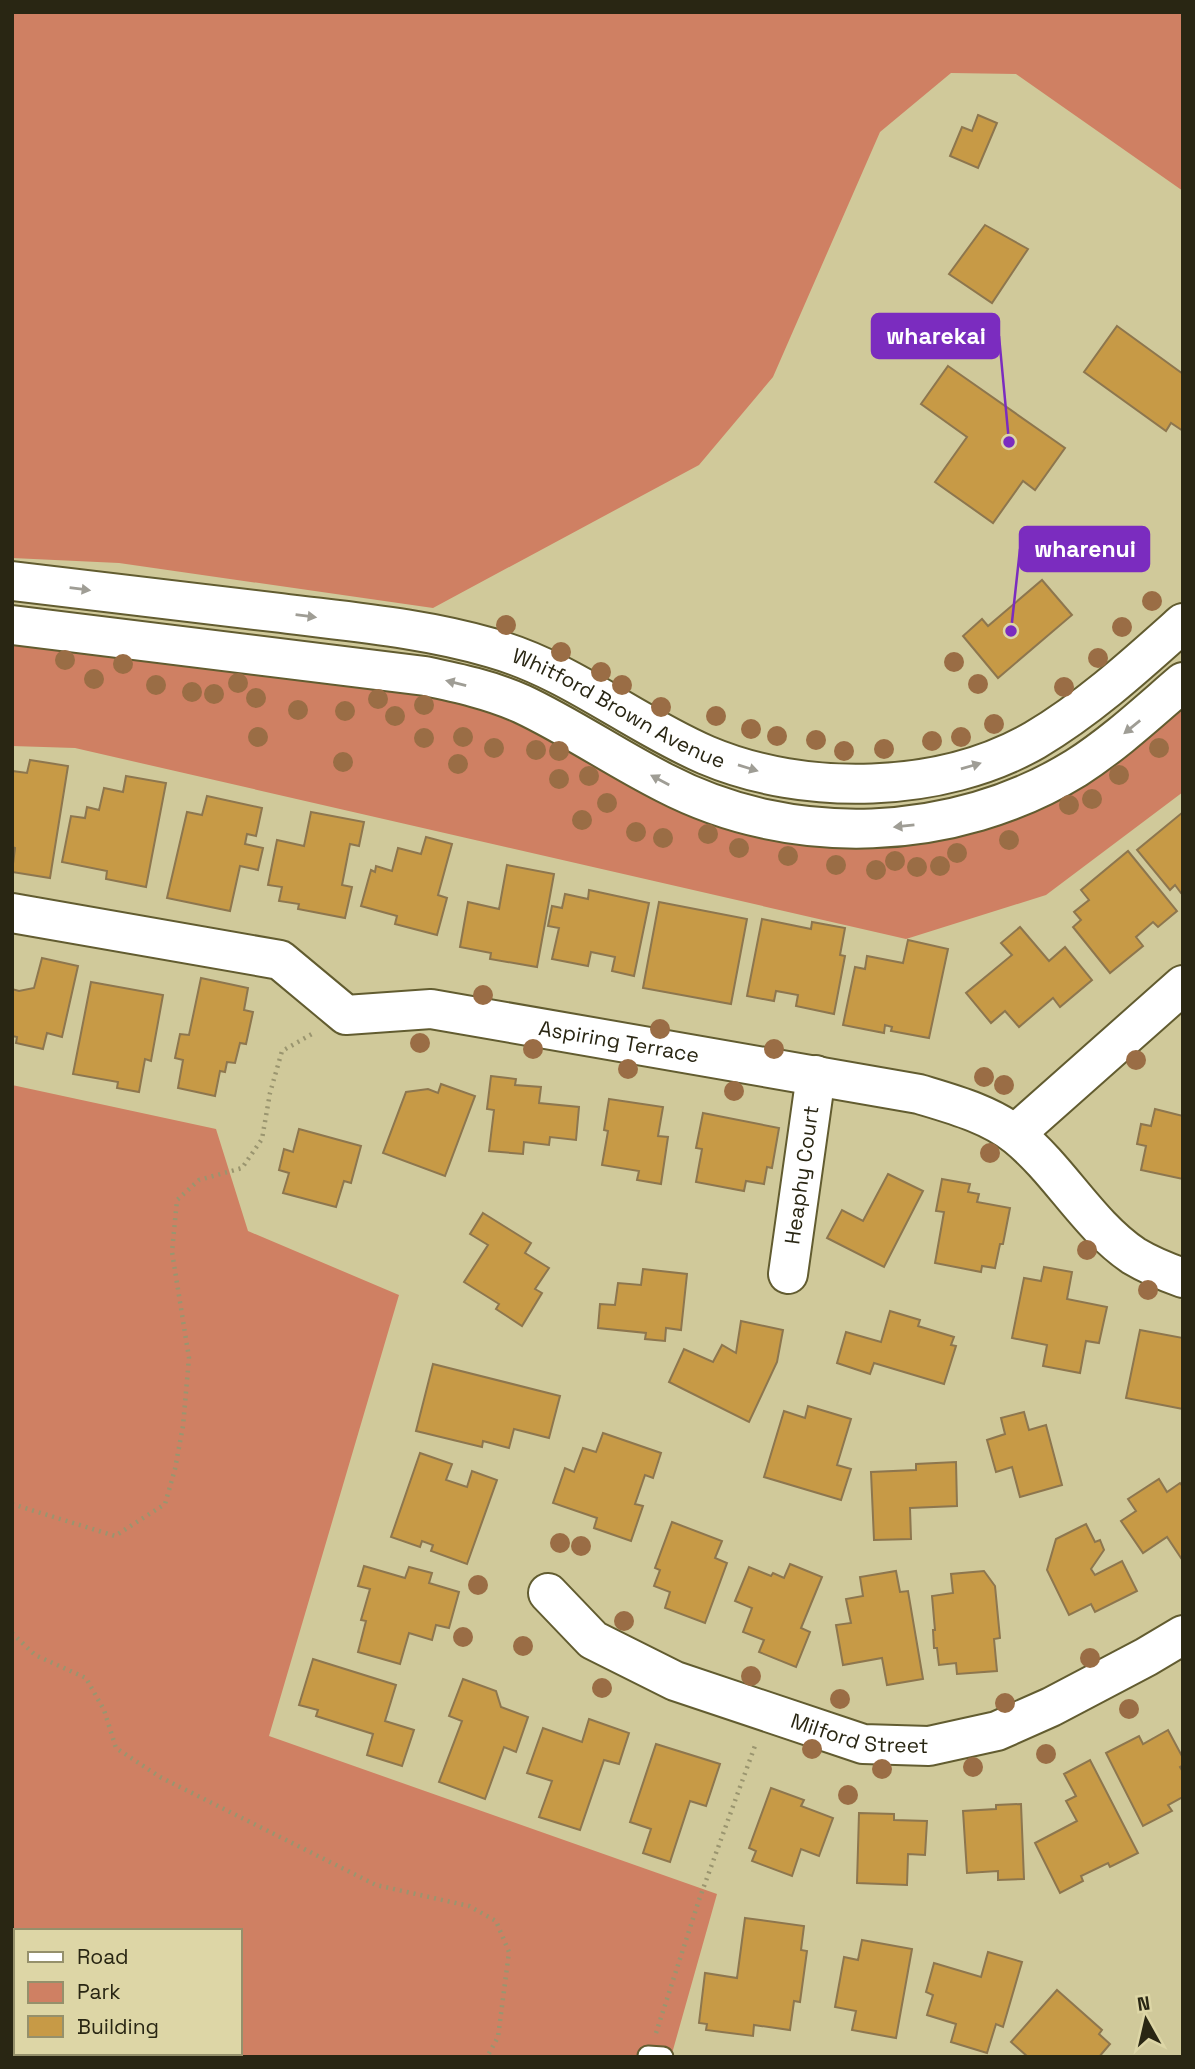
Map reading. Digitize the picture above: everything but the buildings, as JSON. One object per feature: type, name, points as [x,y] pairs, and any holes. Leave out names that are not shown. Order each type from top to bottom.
[{"type":"main road","name":"Whitford Brown Avenue","points":[[12,581],[446,635],[496,649],[577,683],[706,755],[755,771],[816,783],[892,783],[939,775],[991,761],[1034,741],[1087,705],[1183,623]]},
{"type":"main road","name":"Whitford Brown Avenue","points":[[12,625],[425,676],[459,683],[523,704],[667,784],[715,805],[779,823],[829,828],[873,829],[926,824],[971,813],[1024,794],[1073,770],[1104,749],[1183,682]]},
{"type":"main road","points":[[12,913],[280,960],[346,1015]]},
{"type":"main road","points":[[1015,1134],[1183,985]]},
{"type":"main road","name":"Aspiring Terrace","points":[[346,1015],[431,1009],[919,1094],[970,1110],[1015,1134],[1047,1163],[1109,1234],[1134,1255],[1167,1273],[1183,1278]]},
{"type":"main road","name":"Heaphy Court","points":[[788,1274],[816,1075]]},
{"type":"main road","name":"Milford Street","points":[[548,1593],[593,1640],[675,1681],[863,1744],[929,1746],[997,1731],[1051,1707],[1183,1635]]},
{"type":"path","points":[[12,1504],[115,1536],[165,1504],[183,1426],[189,1358],[172,1252],[177,1200],[200,1180],[242,1168],[262,1139],[270,1093],[282,1051],[346,1015]]},
{"type":"path","points":[[12,1633],[35,1655],[86,1678],[104,1710],[116,1748],[160,1776],[376,1885],[469,1906],[496,1921],[509,1952],[498,2038],[487,2057]]},
{"type":"path","points":[[656,2056],[699,1900],[766,1713]]},
{"type":"green space","points":[[12,12],[1183,12],[1183,191],[1016,74],[951,73],[880,132],[773,377],[699,465],[433,608],[119,563],[12,558]]},
{"type":"green space","points":[[12,640],[434,693],[494,708],[561,737],[887,842],[1183,702],[1183,792],[1046,895],[906,939],[75,748],[12,746]]},
{"type":"green space","points":[[12,1085],[216,1129],[248,1231],[399,1295],[269,1736],[717,1894],[671,2057],[12,2057]]},
{"type":"place","name":"wharekai","points":[[1009,442]]},
{"type":"place","name":"wharenui","points":[[1011,631]]}]
